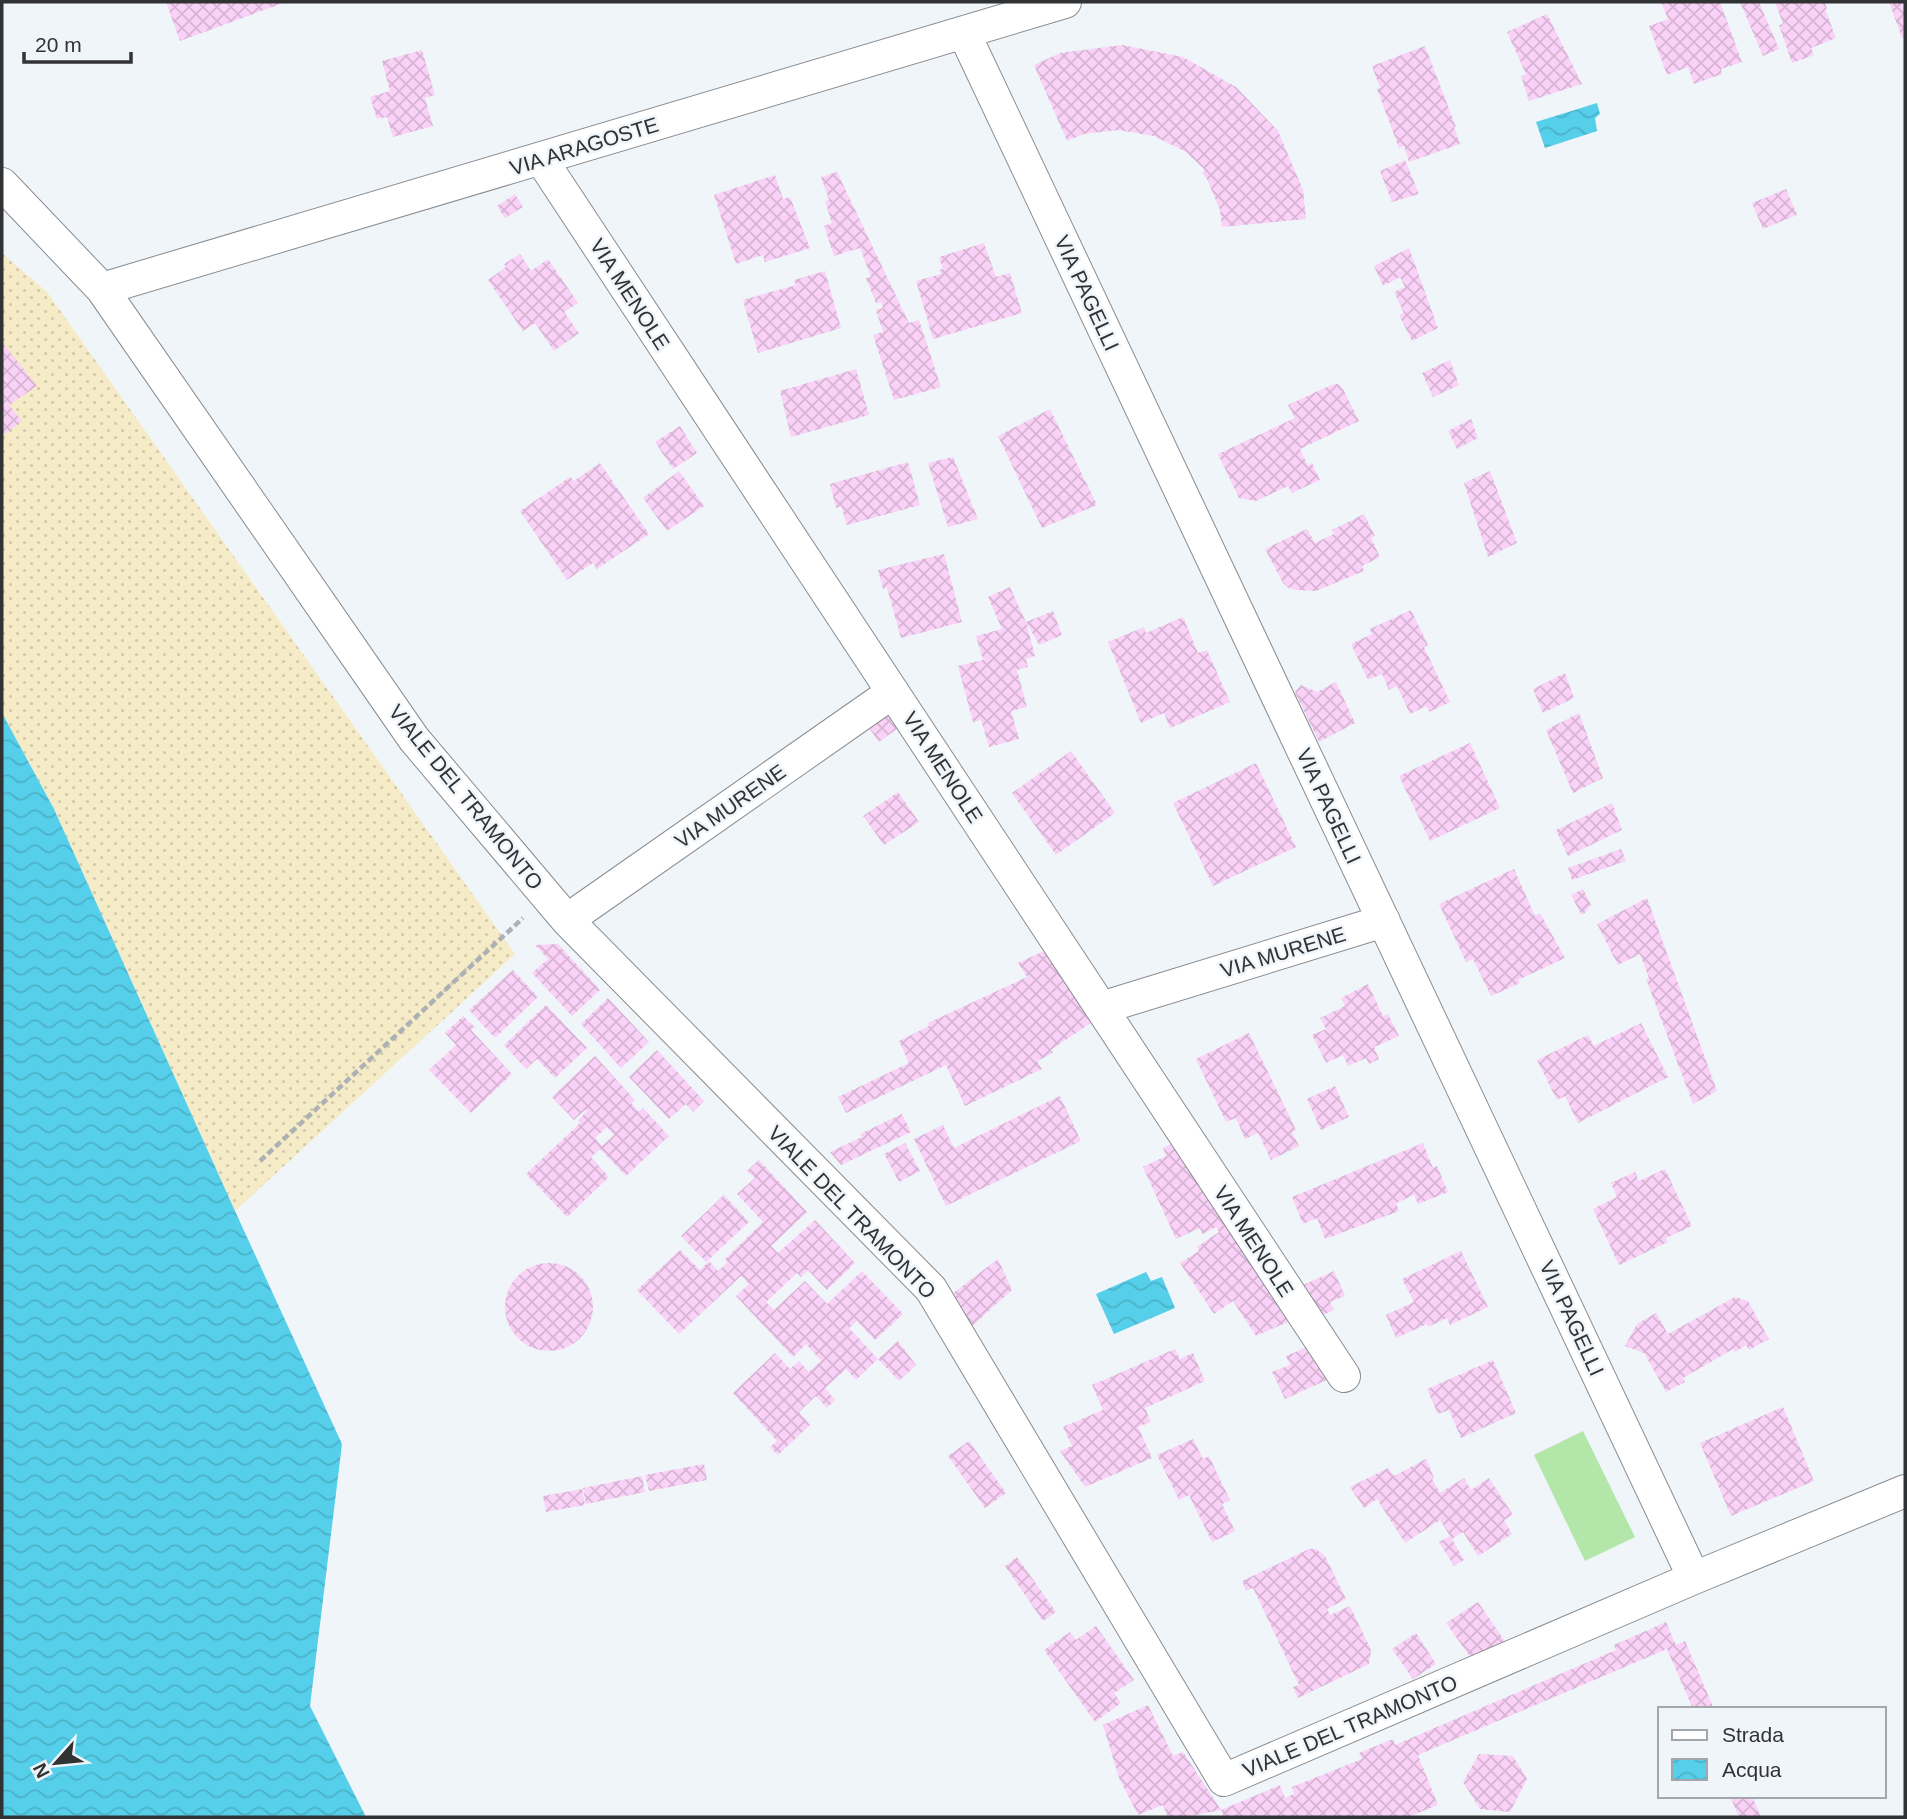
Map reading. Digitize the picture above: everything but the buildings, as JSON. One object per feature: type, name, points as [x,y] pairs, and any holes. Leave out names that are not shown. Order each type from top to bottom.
[{"type":"street","name":"VIA ARAGOSTE","points":[[102,289],[1065,2]]},
{"type":"street","name":"VIA PAGELLI","points":[[964,33],[1694,1578]]},
{"type":"street","name":"VIA MENOLE","points":[[541,159],[1343,1376]]},
{"type":"street","name":"VIALE DEL TRAMONTO","points":[[2,184],[102,289],[414,739],[567,920],[931,1289],[1224,1780],[1694,1578],[1905,1491]]},
{"type":"street","name":"VIA MURENE","points":[[567,920],[893,692]]},
{"type":"street","name":"VIA MURENE","points":[[1101,1009],[1384,921]]},
{"type":"path","points":[[260,1161],[547,896]]},
{"type":"green space","points":[[1583,1431],[1635,1537],[1585,1561],[1534,1455]]},
{"type":"sand","points":[[2,253],[47,292],[515,954],[235,1211],[54,809],[2,713]]},
{"type":"water","points":[[1597,103],[1600,114],[1595,118],[1597,131],[1545,148],[1536,122]]},
{"type":"water","points":[[2,713],[54,809],[342,1444],[310,1706],[366,1817],[2,1817]]},
{"type":"water","points":[[1146,1272],[1151,1281],[1162,1277],[1175,1308],[1114,1334],[1096,1294]]}]
